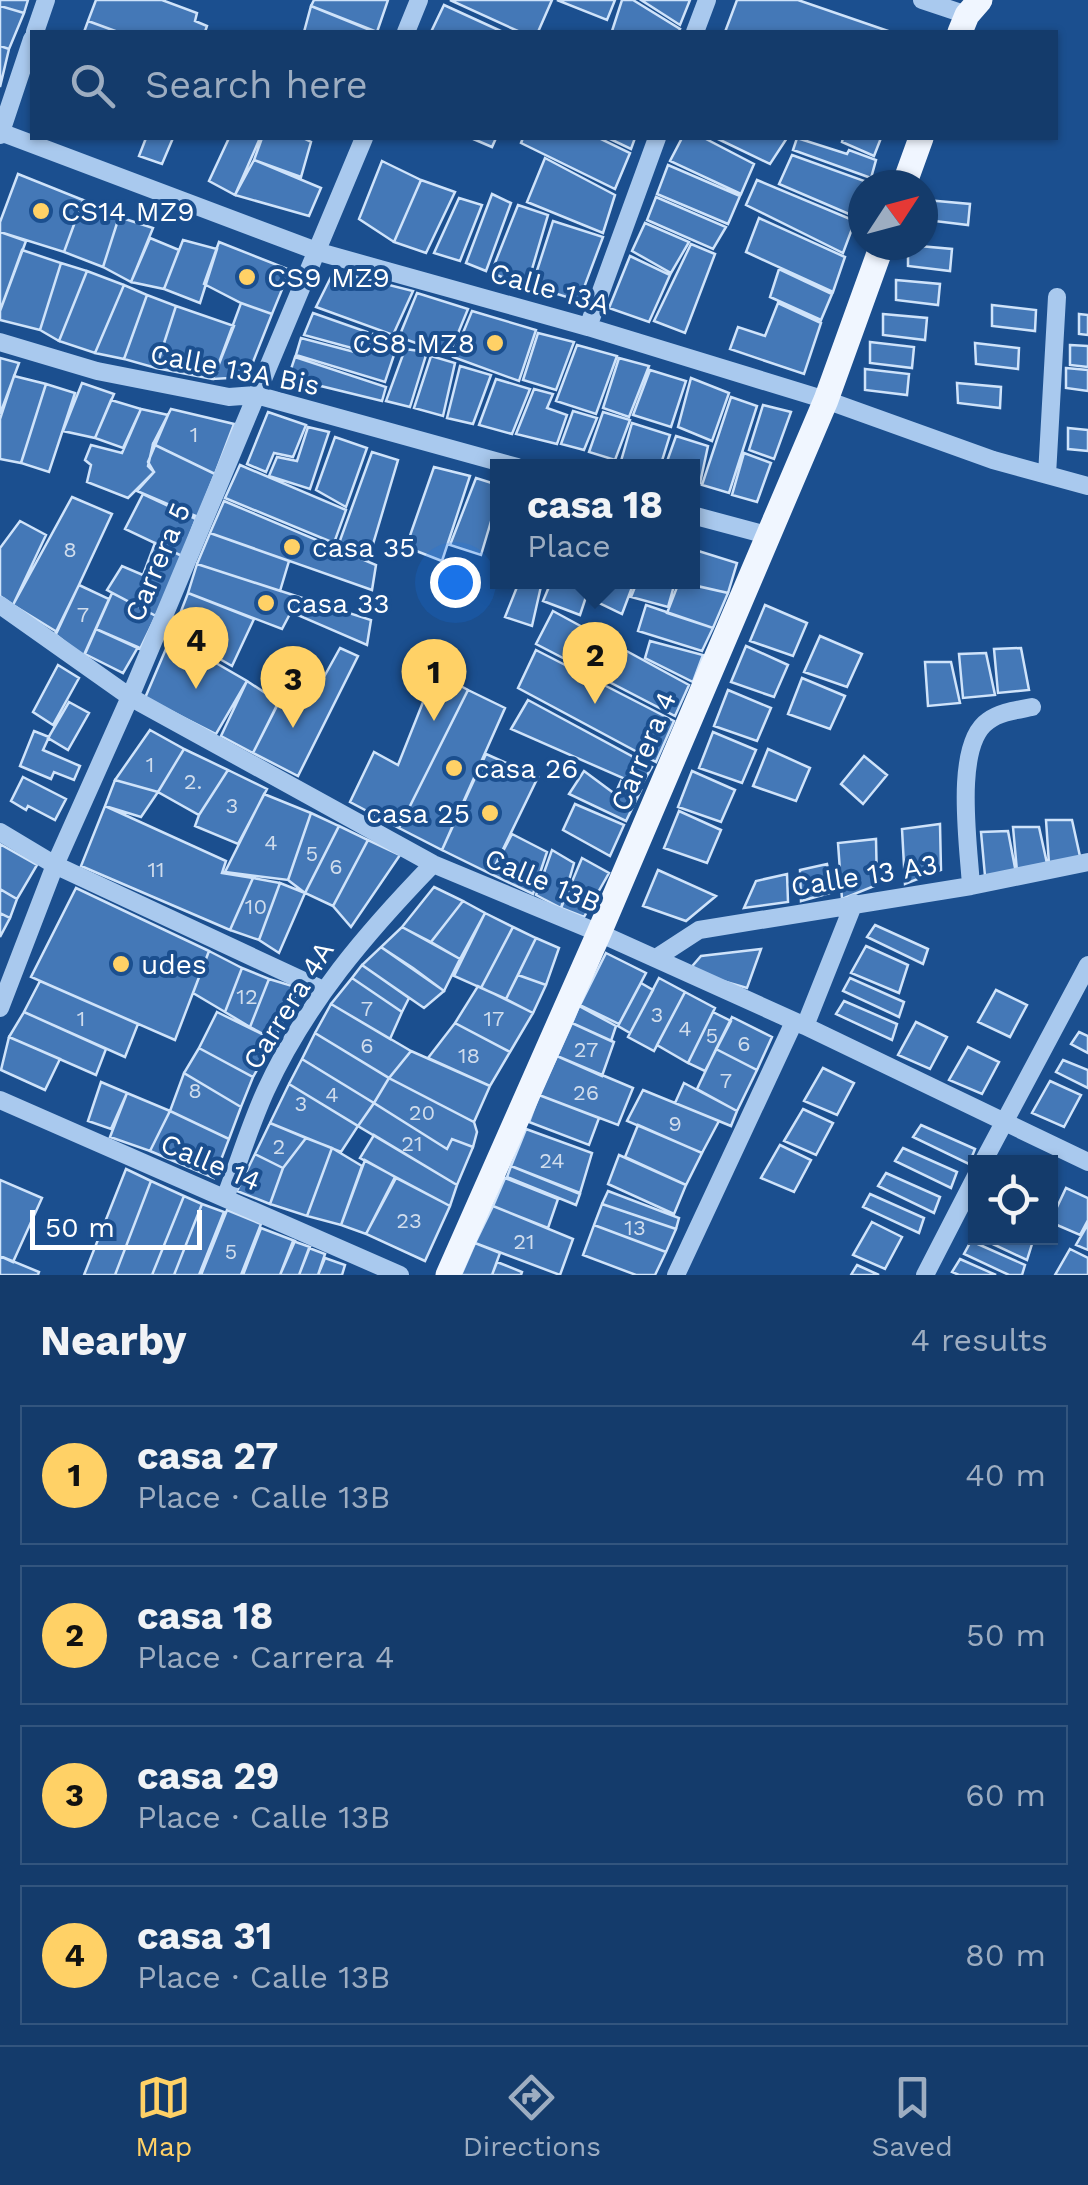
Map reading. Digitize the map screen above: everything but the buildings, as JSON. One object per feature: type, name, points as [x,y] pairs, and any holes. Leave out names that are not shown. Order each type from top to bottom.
[{"type":"main road","points":[[909,170],[920,140]]},
{"type":"main road","name":"Carrera 4","points":[[448,1275],[826,400],[877,260]]},
{"type":"street","points":[[36,30],[46,0]]},
{"type":"street","points":[[407,30],[419,0]]},
{"type":"street","points":[[697,30],[707,0]]},
{"type":"street","points":[[922,0],[968,12]]},
{"type":"street","points":[[0,133],[30,47]]},
{"type":"street","name":"Calle 13A","points":[[0,133],[318,252],[588,327],[826,400],[994,460],[1088,486]]},
{"type":"street","name":"Carrera 5","points":[[0,1008],[55,866],[363,140]]},
{"type":"street","points":[[588,327],[656,140]]},
{"type":"street","points":[[1047,474],[1058,297]]},
{"type":"street","name":"Calle 13A Bis","points":[[0,342],[97,371],[229,396],[256,395],[491,459]]},
{"type":"street","points":[[700,517],[767,535]]},
{"type":"street","name":"Calle 13B","points":[[0,605],[130,697],[433,864],[656,958],[1088,1162]]},
{"type":"street","points":[[971,886],[966,786],[972,738],[986,722],[1032,707]]},
{"type":"street","points":[[0,832],[55,866],[323,990]]},
{"type":"street","name":"Calle 13 A3","points":[[656,958],[698,930],[971,886],[1088,862]]},
{"type":"street","name":"Carrera 4A","points":[[225,1198],[266,1090],[323,990],[374,924],[433,864]]},
{"type":"street","points":[[676,1275],[854,903]]},
{"type":"street","points":[[987,1155],[1088,964]]},
{"type":"street","name":"Calle 14","points":[[0,1100],[400,1275]]},
{"type":"street","points":[[925,1275],[968,1192]]},
{"type":"place","name":"CS14 MZ9","points":[[41,211]]},
{"type":"place","name":"CS9 MZ9","points":[[247,277]]},
{"type":"place","name":"CS8 MZ8","points":[[495,343]]},
{"type":"place","name":"casa 35","points":[[292,547]]},
{"type":"place","name":"casa 33","points":[[266,603]]},
{"type":"place","name":"casa 31","points":[[196,689]]},
{"type":"place","name":"casa 18","points":[[595,704]]},
{"type":"place","name":"casa 27","points":[[434,721]]},
{"type":"place","name":"casa 29","points":[[293,728]]},
{"type":"place","name":"casa 26","points":[[454,768]]},
{"type":"place","name":"casa 25","points":[[490,813]]},
{"type":"place","name":"udes","points":[[121,964]]}]
